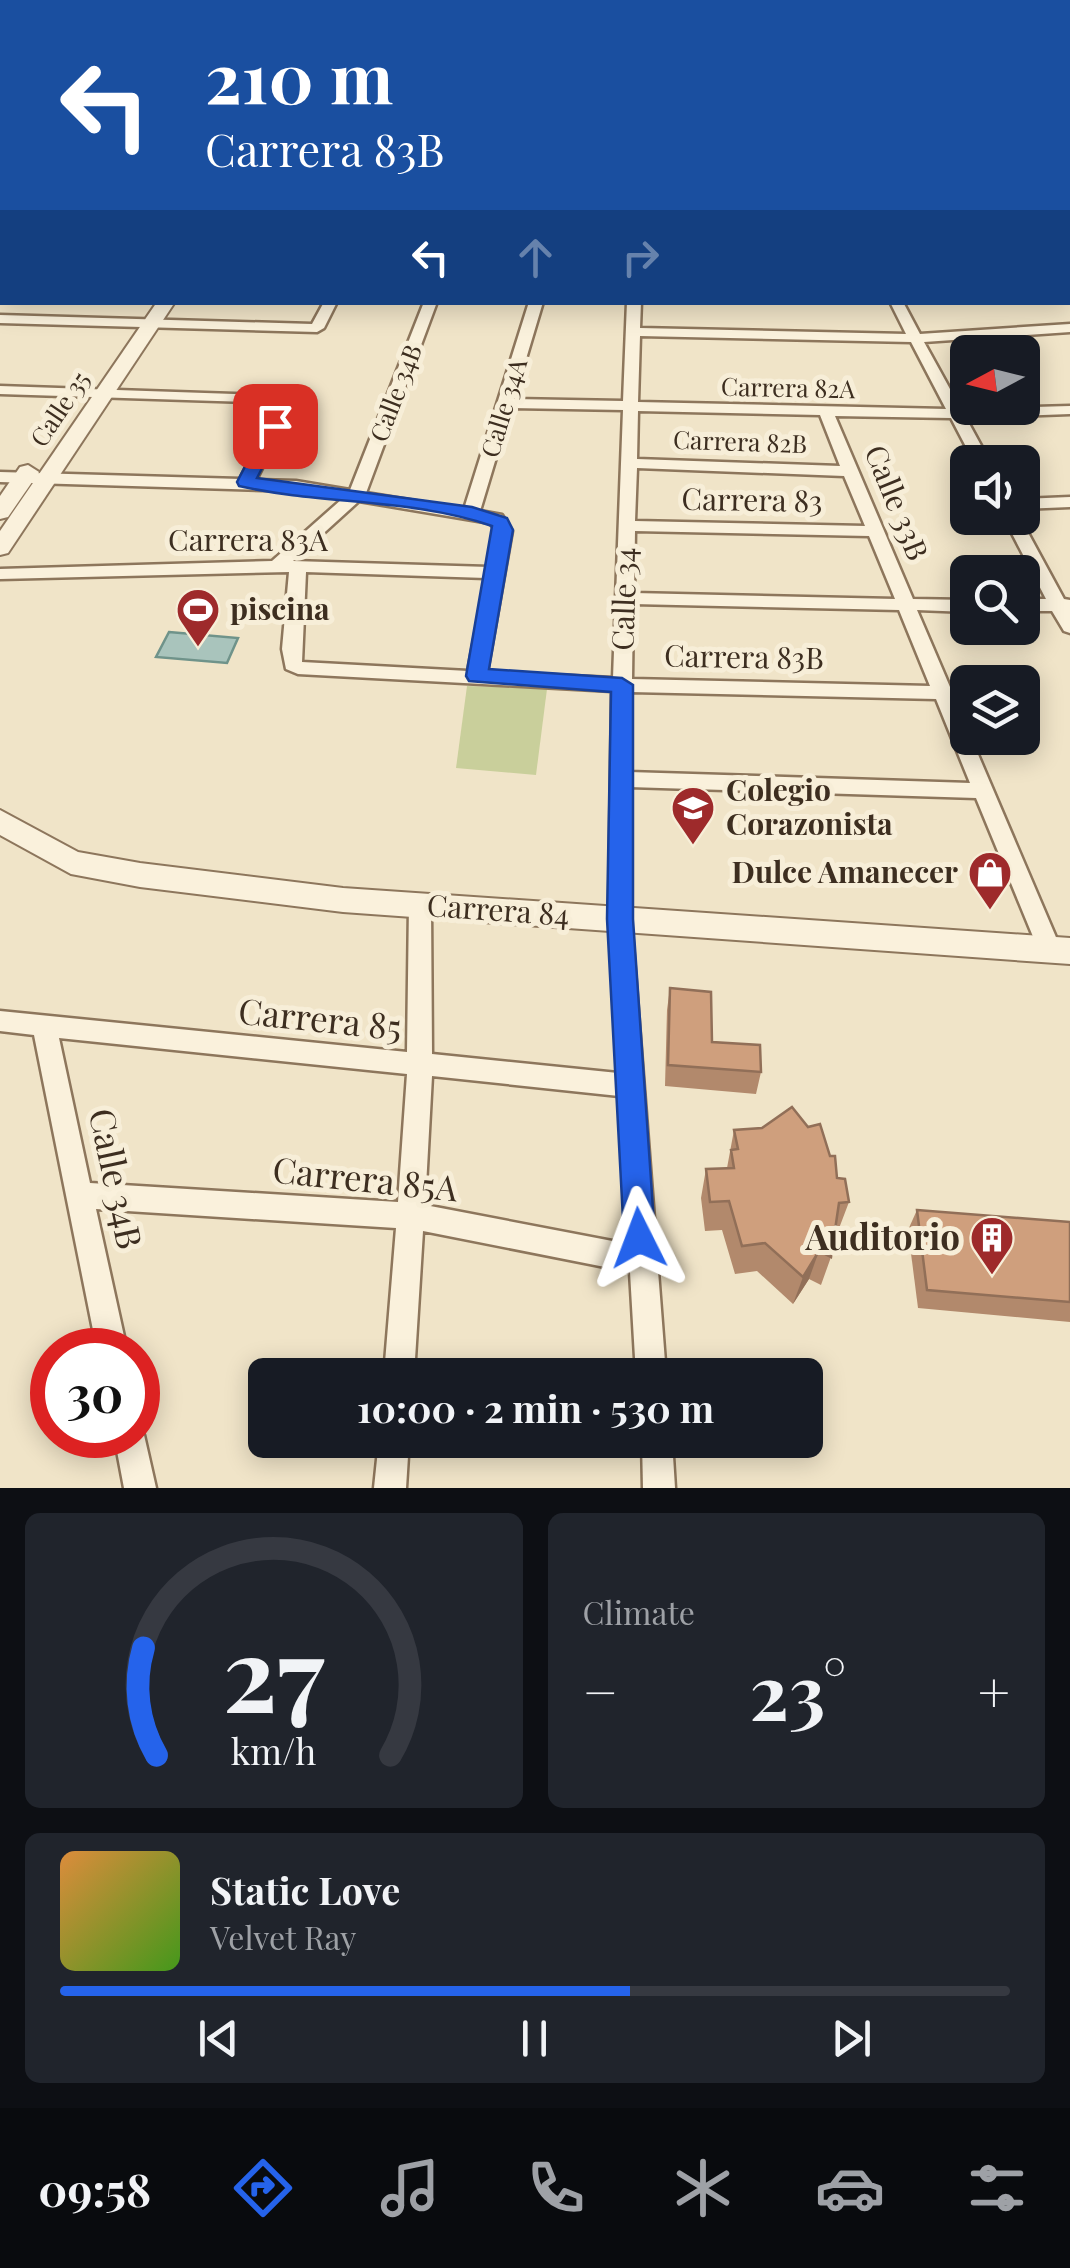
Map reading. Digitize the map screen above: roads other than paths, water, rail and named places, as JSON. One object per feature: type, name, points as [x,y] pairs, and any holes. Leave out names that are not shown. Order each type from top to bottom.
[{"type":"street","points":[[0,319],[143,316],[318,328],[330,305]]},
{"type":"street","name":"Calle 34B","points":[[277,566],[357,494],[430,305]]},
{"type":"street","name":"Calle 34A","points":[[472,513],[535,305]]},
{"type":"street","name":"Calle 34","points":[[634,305],[619,779],[620,919],[649,1358]]},
{"type":"street","points":[[898,305],[950,403]]},
{"type":"street","name":"Calle 35","points":[[0,548],[35,478],[143,316]]},
{"type":"street","points":[[633,332],[916,338],[1070,328]]},
{"type":"street","points":[[0,390],[290,398],[246,482]]},
{"type":"street","name":"Carrera 82A","points":[[504,403],[950,414]]},
{"type":"street","name":"Carrera 82A","points":[[1040,411],[1070,410]]},
{"type":"street","name":"Calle 33B","points":[[826,412],[982,791],[1060,950]]},
{"type":"street","name":"Carrera 82B","points":[[629,463],[850,470]]},
{"type":"street","points":[[0,477],[246,482],[357,494],[496,519],[504,528],[477,676]]},
{"type":"street","name":"Calle 35","points":[[0,512],[35,478]]},
{"type":"street","points":[[1040,503],[1070,502]]},
{"type":"street","name":"Carrera 83","points":[[627,526],[876,532]]},
{"type":"street","points":[[1022,535],[1064,605],[1070,628]]},
{"type":"street","name":"Carrera 83A","points":[[0,574],[277,566],[496,573]]},
{"type":"street","name":"Carrera 83B","points":[[298,566],[291,649],[293,665],[305,670],[622,685],[942,693]]},
{"type":"street","points":[[625,598],[950,606]]},
{"type":"street","points":[[619,779],[982,791]]},
{"type":"street","name":"Carrera 84","points":[[0,821],[71,862],[254,890],[1060,950]]},
{"type":"street","points":[[400,1358],[420,1066],[420,905]]},
{"type":"street","name":"Carrera 85","points":[[0,1021],[632,1086]]},
{"type":"street","name":"Calle 34B","points":[[44,1024],[107,1328]]},
{"type":"street","name":"Carrera 85A","points":[[80,1196],[412,1216],[640,1260]]},
{"type":"street","points":[[134,1458],[140,1488]]},
{"type":"street","points":[[390,1488],[392,1458]]},
{"type":"street","points":[[658,1458],[659,1488]]},
{"type":"water","name":"piscina","points":[[169,632],[238,638],[227,663],[156,657]]},
{"type":"place","name":"piscina","points":[[198,648]]},
{"type":"place","name":"Colegio Corazonista","points":[[693,846]]},
{"type":"place","name":"Dulce Amanecer","points":[[990,911]]},
{"type":"place","name":"Auditorio","points":[[992,1276]]}]
